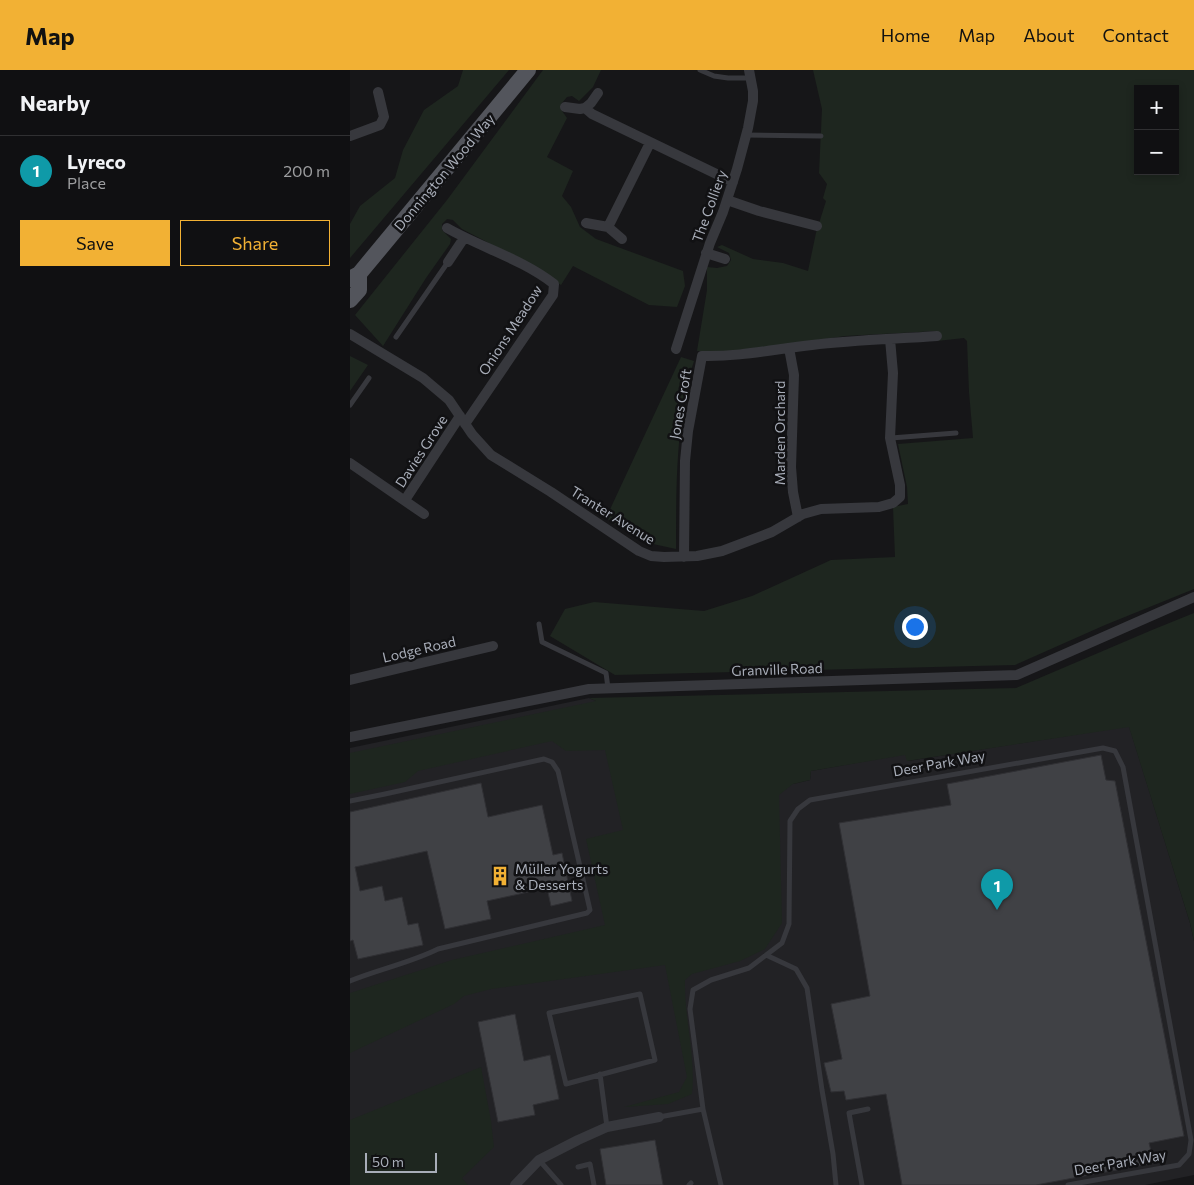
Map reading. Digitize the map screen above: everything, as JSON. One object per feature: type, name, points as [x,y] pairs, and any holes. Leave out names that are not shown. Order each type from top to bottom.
[{"type":"main road","name":"Donnington Wood Way","points":[[350,300],[358,290],[355,277],[528,70]]},
{"type":"street","name":"The Colliery","points":[[676,349],[706,253],[738,169],[753,101],[750,74]]},
{"type":"street","points":[[350,136],[380,125],[384,117],[378,92]]},
{"type":"street","points":[[585,108],[598,93]]},
{"type":"street","points":[[565,107],[585,108],[592,114],[733,182]]},
{"type":"street","points":[[608,227],[650,143]]},
{"type":"street","points":[[727,200],[759,211],[817,226]]},
{"type":"street","points":[[586,223],[608,227],[622,239]]},
{"type":"street","name":"Onions Meadow","points":[[447,228],[464,238],[515,260],[554,284],[552,295],[463,420]]},
{"type":"street","points":[[448,262],[464,238]]},
{"type":"street","points":[[706,253],[725,259]]},
{"type":"street","name":"Tranter Avenue","points":[[350,334],[423,378],[449,400],[472,434],[491,455],[551,492],[639,551],[651,556],[664,557],[697,556],[722,551],[772,532],[803,514],[821,509],[879,507],[893,503],[900,497],[900,485],[890,438],[893,373],[890,339]]},
{"type":"street","name":"Jones Croft","points":[[684,557],[685,461],[688,431],[702,356],[762,353],[843,342],[937,336]]},
{"type":"street","name":"Marden Orchard","points":[[789,348],[794,375],[791,438],[792,476],[798,517]]},
{"type":"street","name":"Davies Grove","points":[[405,500],[463,420]]},
{"type":"street","name":"Davies Grove","points":[[350,463],[424,514]]},
{"type":"street","name":"Granville Road","points":[[351,735],[589,689],[1017,675],[1194,597]]},
{"type":"street","name":"Lodge Road","points":[[350,680],[494,646]]},
{"type":"street","points":[[515,1185],[539,1160],[607,1127],[659,1117]]},
{"type":"lane","points":[[700,70],[714,76],[750,74]]},
{"type":"lane","points":[[746,136],[821,136]]},
{"type":"lane","points":[[396,337],[448,262]]},
{"type":"lane","points":[[350,405],[369,378]]},
{"type":"lane","points":[[890,438],[956,433]]},
{"type":"lane","points":[[539,624],[542,642],[606,673],[608,688]]},
{"type":"lane","name":"Deer Park Way","points":[[703,1109],[690,1009],[693,990],[711,980],[749,968],[782,943],[789,924],[790,821],[798,809],[810,800],[1103,748],[1115,751],[1123,767],[1191,1140],[1189,1154],[1179,1165],[1068,1185]]},
{"type":"lane","points":[[350,801],[544,759],[552,762],[558,772],[590,910],[587,913],[438,949],[350,981]]},
{"type":"lane","points":[[766,955],[796,969],[807,988],[833,1154],[836,1185]]},
{"type":"lane","points":[[640,994],[655,1060],[600,1074],[566,1084],[549,1013],[640,994]]},
{"type":"lane","points":[[600,1074],[607,1127]]},
{"type":"lane","points":[[659,1117],[703,1109],[721,1185]]},
{"type":"lane","points":[[862,1185],[849,1114],[868,1109]]},
{"type":"lane","points":[[539,1160],[560,1185]]},
{"type":"lane","points":[[578,1167],[590,1164],[594,1185]]},
{"type":"shaded area","points":[[463,70],[509,70],[350,258],[350,224],[360,206],[395,178],[403,150],[424,110],[458,86]]},
{"type":"shaded area","points":[[543,70],[601,70],[593,87],[579,101],[572,96],[567,97],[561,104],[562,111],[567,118],[547,157],[573,171],[562,196],[571,207],[580,227],[596,239],[683,271],[685,286],[677,307],[649,305],[573,266],[561,285],[535,267],[462,229],[453,220],[447,219],[442,224],[442,230],[451,239],[450,244],[383,346],[355,315],[447,200]]},
{"type":"shaded area","points":[[813,70],[1194,70],[1194,589],[1105,625],[1015,665],[615,675],[550,636],[565,609],[594,602],[704,611],[752,596],[831,560],[895,557],[893,507],[908,504],[907,487],[898,444],[973,438],[967,341],[964,338],[937,341],[937,331],[845,336],[737,352],[697,351],[707,290],[707,267],[727,266],[731,260],[729,253],[717,247],[722,245],[753,259],[783,263],[808,271],[816,233],[826,201],[823,198],[827,184],[819,173],[822,109]]},
{"type":"shaded area","points":[[350,356],[368,365],[350,391]]},
{"type":"shaded area","points":[[681,357],[694,361],[687,384],[678,450],[676,549],[644,542],[606,518]]},
{"type":"shaded area","points":[[1194,613],[1194,941],[1129,727],[907,761],[905,755],[811,771],[810,780],[793,784],[779,795],[782,923],[765,949],[740,961],[692,974],[685,980],[693,1080],[692,1094],[668,1104],[624,1107],[679,1092],[687,1077],[665,965],[491,989],[464,996],[454,1004],[350,1053],[350,993],[452,960],[605,925],[586,839],[623,830],[605,750],[566,751],[552,741],[418,771],[405,782],[350,794],[350,753],[596,701],[589,698],[1016,688]]},
{"type":"shaded area","points":[[589,698],[793,784],[810,780],[811,771],[906,754],[908,761],[1129,726],[1194,941],[1194,1175],[1145,1185],[350,1185],[350,748]]},
{"type":"shaded area","points":[[481,1067],[494,1147],[462,1178],[468,1185],[350,1185],[350,1120]]},
{"type":"building","points":[[1101,755],[1106,780],[1115,781],[1184,1136],[1149,1143],[1154,1163],[1036,1185],[902,1185],[886,1094],[846,1100],[844,1091],[831,1092],[824,1063],[842,1059],[831,1004],[870,996],[839,823],[951,805],[947,784]]},
{"type":"building","name":"Müller Yogurts & Desserts","points":[[481,783],[488,817],[542,805],[553,855],[562,853],[572,901],[551,906],[547,888],[487,901],[491,919],[445,929],[427,851],[355,867],[360,891],[382,886],[385,901],[402,897],[408,925],[418,923],[423,945],[358,959],[353,940],[350,941],[350,812]]},
{"type":"building","points":[[515,1014],[524,1061],[550,1055],[559,1099],[533,1105],[535,1115],[498,1122],[478,1022]]},
{"type":"building","points":[[655,1140],[663,1185],[606,1185],[600,1149]]},
{"type":"place","name":"Müller Yogurts & Desserts","points":[[500,876]]},
{"type":"place","name":"Lyreco","points":[[997,910]]}]
